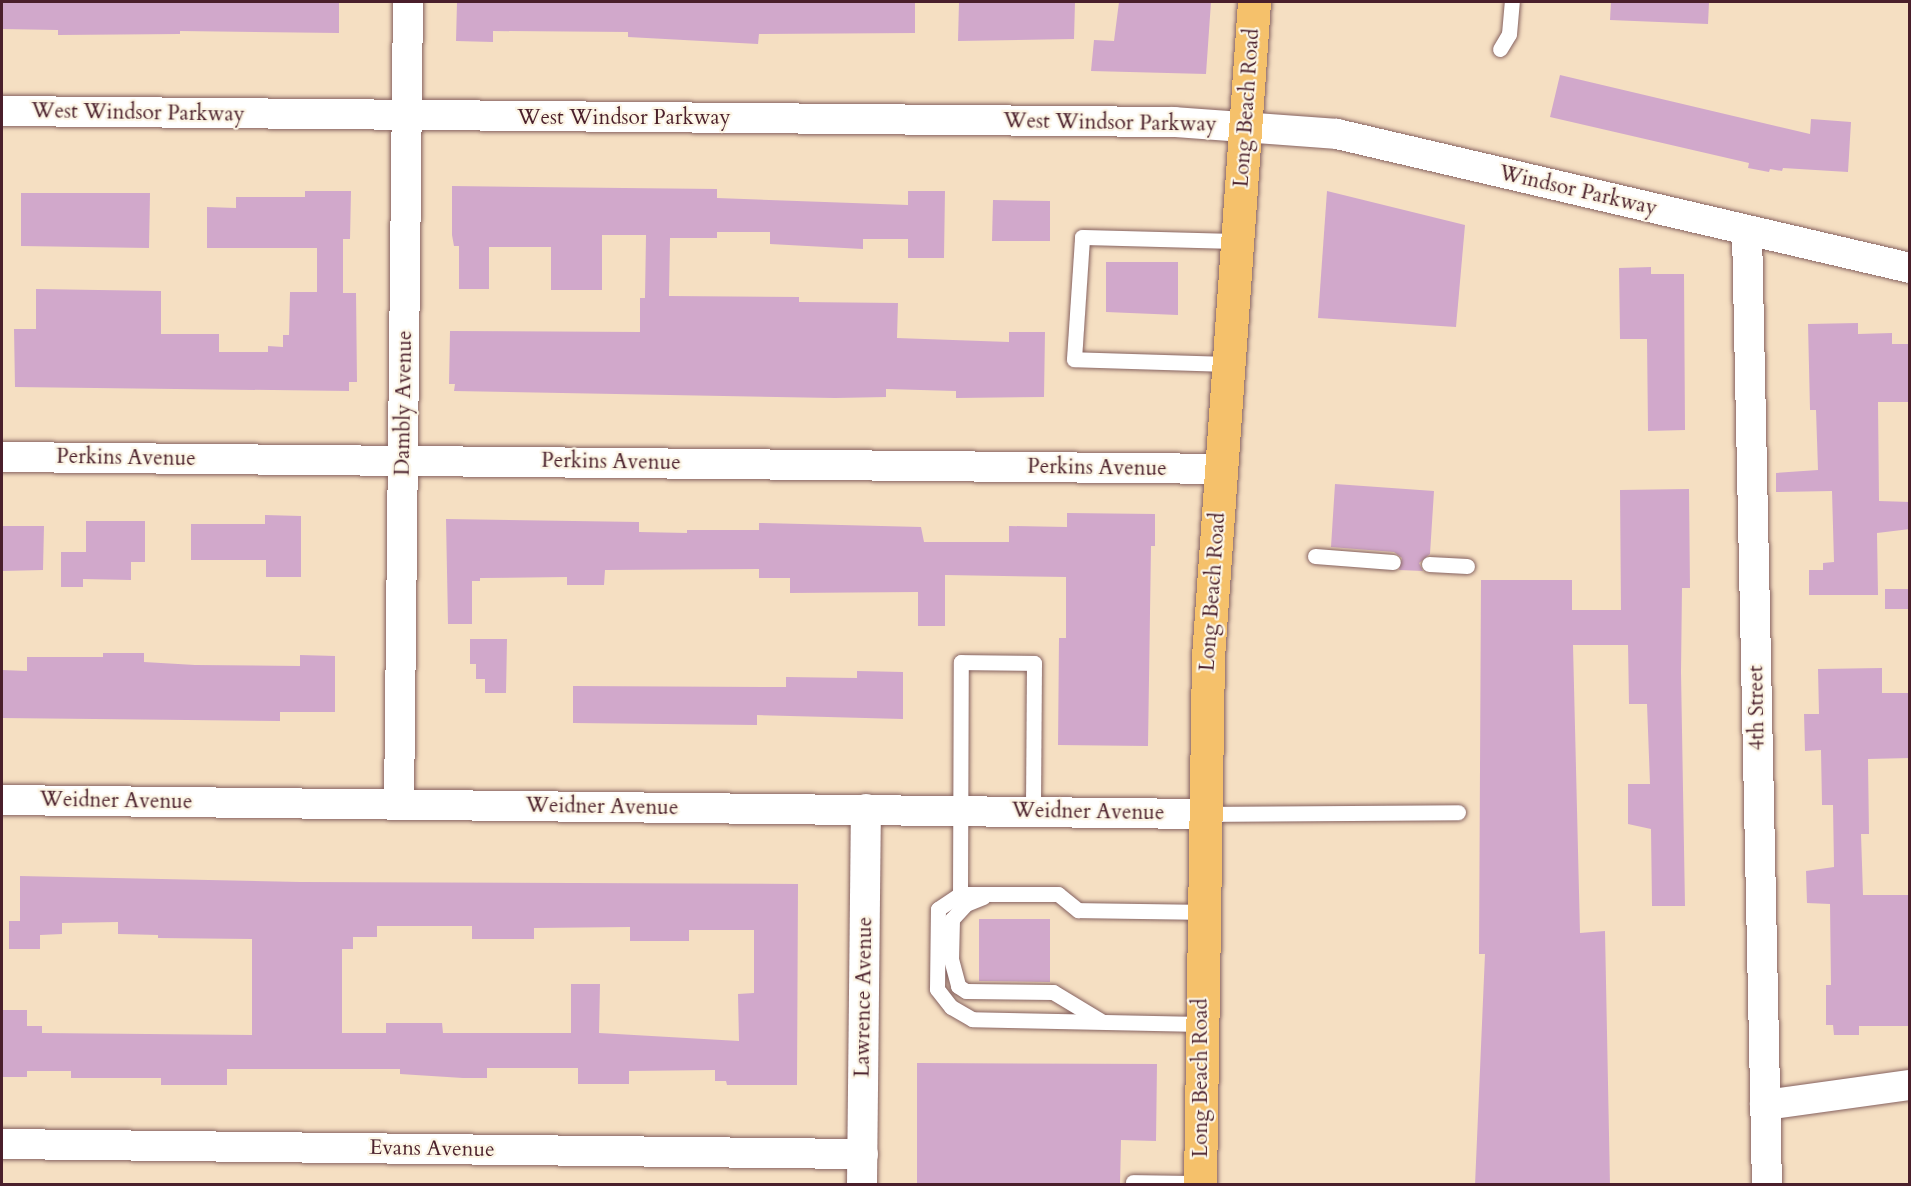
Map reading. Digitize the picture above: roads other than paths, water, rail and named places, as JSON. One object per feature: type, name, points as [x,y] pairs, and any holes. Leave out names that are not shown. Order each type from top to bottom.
[{"type":"main road","name":"Long Beach Road","points":[[1200,1184],[1203,814],[1208,657],[1254,2]]},
{"type":"street","name":"Dambly Avenue","points":[[399,805],[408,2]]},
{"type":"street","name":"West Windsor Parkway","points":[[2,111],[1174,122],[1246,126]]},
{"type":"street","name":"Windsor Parkway","points":[[1246,126],[1337,134],[1746,232],[1910,268]]},
{"type":"street","name":"4th Street","points":[[1746,232],[1767,1185]]},
{"type":"street","name":"Perkins Avenue","points":[[2,457],[1221,469]]},
{"type":"street","name":"Weidner Avenue","points":[[2,800],[1203,814]]},
{"type":"street","name":"Lawrence Avenue","points":[[862,1185],[866,810]]},
{"type":"street","points":[[1765,1105],[1910,1085]]},
{"type":"street","name":"Evans Avenue","points":[[2,1144],[863,1154]]},
{"type":"lane","points":[[1500,49],[1509,34],[1512,2]]},
{"type":"lane","points":[[1229,364],[1074,359],[1082,237],[1238,241]]},
{"type":"lane","points":[[1315,556],[1393,562]]},
{"type":"lane","points":[[1429,564],[1467,566]]},
{"type":"lane","points":[[960,894],[961,662],[1034,663],[1033,812]]},
{"type":"lane","points":[[1203,814],[1458,812]]},
{"type":"lane","points":[[1202,1024],[972,1019],[951,1007],[937,989],[938,909],[960,894],[1058,894],[1078,910],[1203,912]]},
{"type":"lane","points":[[990,894],[966,904],[952,919],[951,960],[958,986],[966,991],[1053,992],[1101,1021]]},
{"type":"lane","points":[[1133,1182],[1200,1184]]}]
